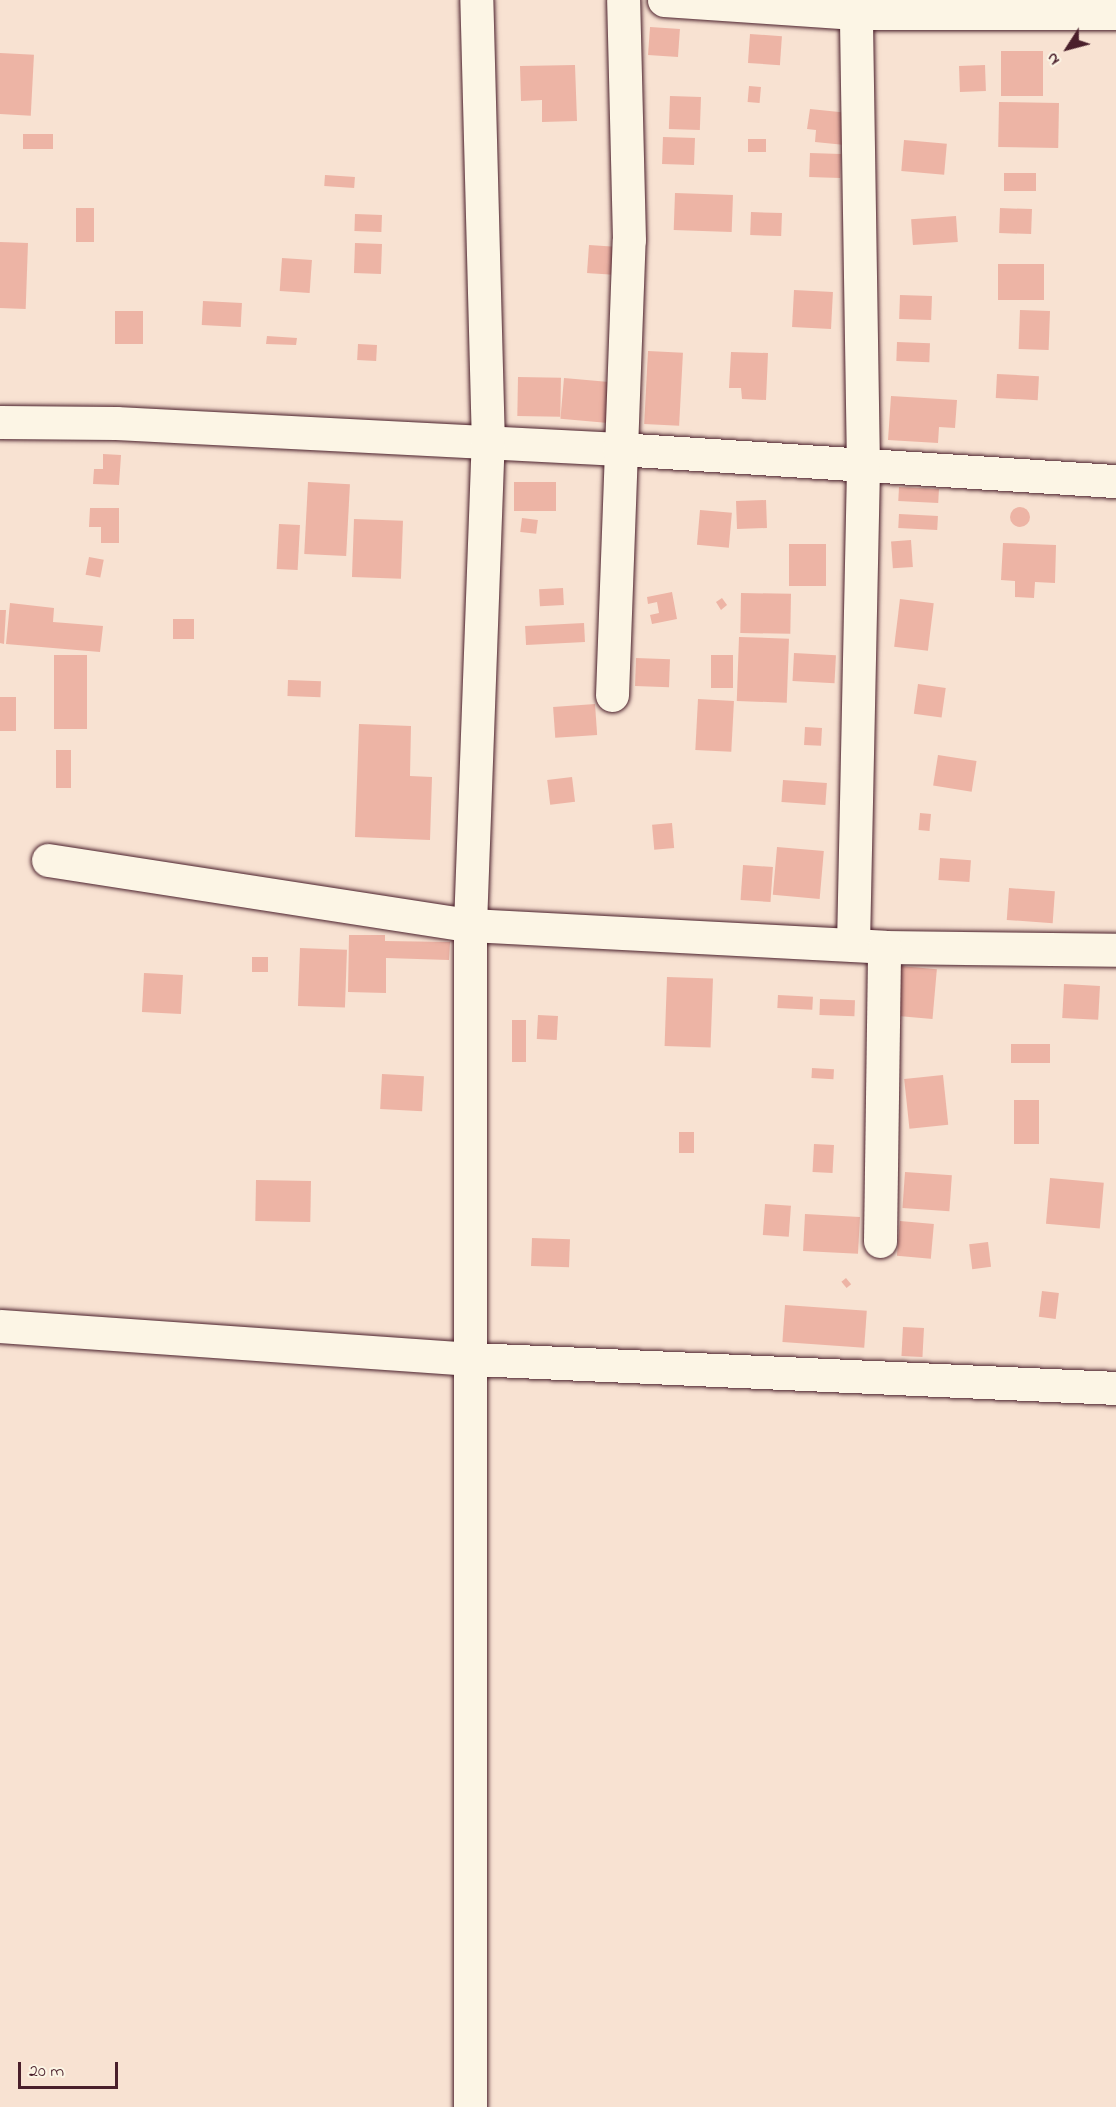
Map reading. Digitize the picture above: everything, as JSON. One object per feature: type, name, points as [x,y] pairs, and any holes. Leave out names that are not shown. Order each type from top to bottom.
[{"type":"street","points":[[470,2107],[472,1359],[470,925],[488,445],[476,0]]},
{"type":"street","points":[[612,695],[619,449],[629,240],[623,0]]},
{"type":"street","points":[[664,0],[840,9],[1116,13]]},
{"type":"street","points":[[1115,0],[1116,23]]},
{"type":"street","points":[[840,9],[863,467],[868,946],[880,1241]]},
{"type":"street","points":[[0,422],[116,423],[488,445],[619,449],[863,467],[1116,481]]},
{"type":"street","points":[[48,860],[470,925],[868,946],[1116,950]]},
{"type":"street","points":[[0,1326],[472,1359],[1116,1388]]},
{"type":"building","points":[[650,27],[680,29],[678,57],[648,55]]},
{"type":"building","points":[[750,34],[782,36],[780,65],[748,63]]},
{"type":"building","points":[[1001,51],[1043,51],[1043,96],[1001,96]]},
{"type":"building","points":[[0,53],[34,55],[31,116],[0,114]]},
{"type":"building","points":[[575,65],[577,121],[542,122],[542,100],[521,101],[520,66]]},
{"type":"building","points":[[985,65],[986,91],[960,92],[959,66]]},
{"type":"building","points":[[749,86],[761,87],[760,103],[748,102]]},
{"type":"building","points":[[670,96],[701,97],[700,130],[669,129]]},
{"type":"building","points":[[999,102],[1059,103],[1058,148],[998,147]]},
{"type":"building","points":[[810,109],[849,113],[845,145],[815,142],[816,130],[807,129]]},
{"type":"building","points":[[23,134],[53,134],[53,149],[23,149]]},
{"type":"building","points":[[663,137],[695,138],[694,165],[662,164]]},
{"type":"building","points":[[748,139],[766,139],[766,152],[748,152]]},
{"type":"building","points":[[904,140],[947,144],[944,175],[901,171]]},
{"type":"building","points":[[810,153],[841,154],[840,178],[809,177]]},
{"type":"building","points":[[1004,173],[1036,173],[1036,191],[1004,191]]},
{"type":"building","points":[[325,175],[355,177],[354,188],[324,186]]},
{"type":"building","points":[[675,193],[733,195],[732,232],[674,230]]},
{"type":"building","points":[[76,208],[94,208],[94,242],[76,242]]},
{"type":"building","points":[[1000,208],[1032,209],[1031,234],[999,233]]},
{"type":"building","points":[[751,212],[782,213],[781,236],[750,235]]},
{"type":"building","points":[[355,214],[382,215],[381,232],[354,231]]},
{"type":"building","points":[[956,216],[958,242],[913,245],[911,219]]},
{"type":"building","points":[[0,242],[28,243],[26,309],[0,308]]},
{"type":"building","points":[[355,243],[382,244],[381,274],[354,273]]},
{"type":"building","points":[[589,245],[615,247],[613,275],[587,273]]},
{"type":"building","points":[[282,258],[312,260],[310,293],[280,291]]},
{"type":"building","points":[[998,264],[1044,264],[1044,300],[998,300]]},
{"type":"building","points":[[794,290],[833,292],[831,329],[792,327]]},
{"type":"building","points":[[900,295],[932,296],[931,320],[899,319]]},
{"type":"building","points":[[203,301],[242,303],[241,327],[202,325]]},
{"type":"building","points":[[1020,310],[1050,311],[1049,350],[1019,349]]},
{"type":"building","points":[[115,311],[143,311],[143,344],[115,344]]},
{"type":"building","points":[[267,336],[297,338],[296,345],[266,344]]},
{"type":"building","points":[[897,342],[930,343],[929,362],[896,361]]},
{"type":"building","points":[[358,344],[377,345],[376,361],[357,360]]},
{"type":"building","points":[[648,351],[683,353],[679,426],[644,424]]},
{"type":"building","points":[[731,352],[768,353],[766,400],[742,399],[741,388],[729,388]]},
{"type":"building","points":[[997,374],[1039,376],[1038,400],[996,398]]},
{"type":"building","points":[[518,377],[561,378],[560,417],[517,416]]},
{"type":"building","points":[[564,378],[612,382],[608,423],[560,419]]},
{"type":"building","points":[[891,396],[957,400],[955,428],[939,427],[938,443],[888,440]]},
{"type":"building","points":[[103,454],[121,455],[119,485],[93,484],[94,469],[103,469]]},
{"type":"building","points":[[308,482],[350,484],[346,556],[304,554]]},
{"type":"building","points":[[514,482],[556,482],[556,511],[514,511]]},
{"type":"building","points":[[899,487],[939,489],[938,503],[898,501]]},
{"type":"building","points":[[766,500],[767,528],[737,529],[736,501]]},
{"type":"building","points":[[1016,507],[1024,507],[1030,513],[1030,521],[1024,527],[1016,527],[1010,521],[1010,513]]},
{"type":"building","points":[[90,508],[119,508],[119,543],[101,543],[101,527],[89,527]]},
{"type":"building","points":[[700,510],[732,513],[729,548],[697,545]]},
{"type":"building","points":[[899,514],[938,516],[937,530],[898,528]]},
{"type":"building","points":[[522,518],[538,520],[536,534],[520,532]]},
{"type":"building","points":[[354,519],[403,521],[401,579],[352,577]]},
{"type":"building","points":[[279,524],[300,525],[298,570],[277,569]]},
{"type":"building","points":[[911,540],[913,567],[893,568],[891,541]]},
{"type":"building","points":[[1003,543],[1056,545],[1055,583],[1035,582],[1034,598],[1015,597],[1015,581],[1001,580]]},
{"type":"building","points":[[789,544],[826,544],[826,586],[789,586]]},
{"type":"building","points":[[89,557],[104,560],[100,578],[86,575]]},
{"type":"building","points":[[563,588],[564,605],[540,606],[539,589]]},
{"type":"building","points":[[672,592],[677,619],[652,624],[650,615],[659,613],[657,602],[648,604],[647,597]]},
{"type":"building","points":[[741,593],[791,594],[790,634],[740,633]]},
{"type":"building","points":[[722,598],[727,605],[721,610],[716,602]]},
{"type":"building","points":[[900,599],[934,603],[928,651],[894,647]]},
{"type":"building","points":[[10,603],[54,608],[53,622],[103,626],[100,652],[6,644]]},
{"type":"building","points":[[0,610],[6,610],[4,644],[0,643]]},
{"type":"building","points":[[173,619],[194,619],[194,639],[173,639]]},
{"type":"building","points":[[584,623],[585,642],[526,645],[525,626]]},
{"type":"building","points":[[739,637],[789,639],[787,703],[737,701]]},
{"type":"building","points":[[794,653],[836,655],[834,683],[793,681]]},
{"type":"building","points":[[54,655],[87,655],[87,729],[54,729]]},
{"type":"building","points":[[711,655],[733,655],[733,688],[711,688]]},
{"type":"building","points":[[636,658],[670,659],[669,687],[635,686]]},
{"type":"building","points":[[288,680],[321,681],[320,697],[287,696]]},
{"type":"building","points":[[918,684],[946,688],[942,718],[914,714]]},
{"type":"building","points":[[0,697],[16,697],[16,731],[0,731]]},
{"type":"building","points":[[698,699],[734,701],[731,752],[695,750]]},
{"type":"building","points":[[595,704],[597,735],[555,738],[553,707]]},
{"type":"building","points":[[359,724],[411,726],[410,776],[432,777],[430,840],[355,837]]},
{"type":"building","points":[[805,727],[822,728],[821,746],[804,745]]},
{"type":"building","points":[[56,750],[71,750],[71,788],[56,788]]},
{"type":"building","points":[[938,755],[977,761],[972,792],[933,786]]},
{"type":"building","points":[[572,777],[575,802],[550,805],[547,780]]},
{"type":"building","points":[[783,780],[827,783],[825,805],[781,802]]},
{"type":"building","points":[[920,813],[931,814],[929,831],[919,830]]},
{"type":"building","points":[[672,823],[674,848],[654,850],[652,825]]},
{"type":"building","points":[[777,847],[824,851],[820,899],[773,895]]},
{"type":"building","points":[[940,858],[971,860],[969,882],[938,880]]},
{"type":"building","points":[[743,865],[773,867],[770,902],[741,900]]},
{"type":"building","points":[[1009,888],[1055,891],[1053,923],[1007,920]]},
{"type":"building","points":[[349,935],[385,935],[385,941],[450,942],[449,960],[386,958],[386,993],[348,992]]},
{"type":"building","points":[[300,948],[347,950],[345,1008],[298,1006]]},
{"type":"building","points":[[252,957],[268,957],[268,972],[252,972]]},
{"type":"building","points":[[900,966],[937,969],[933,1019],[896,1016]]},
{"type":"building","points":[[144,973],[183,975],[181,1014],[142,1012]]},
{"type":"building","points":[[667,977],[713,979],[711,1048],[665,1046]]},
{"type":"building","points":[[1064,984],[1100,986],[1098,1020],[1062,1018]]},
{"type":"building","points":[[778,995],[813,997],[812,1010],[777,1008]]},
{"type":"building","points":[[820,999],[855,1000],[854,1016],[819,1015]]},
{"type":"building","points":[[538,1015],[558,1016],[557,1040],[537,1039]]},
{"type":"building","points":[[512,1020],[526,1020],[526,1062],[512,1062]]},
{"type":"building","points":[[1011,1044],[1050,1044],[1050,1063],[1011,1063]]},
{"type":"building","points":[[812,1068],[834,1069],[833,1079],[811,1078]]},
{"type":"building","points":[[382,1074],[424,1076],[422,1111],[380,1109]]},
{"type":"building","points":[[943,1075],[948,1125],[909,1129],[904,1079]]},
{"type":"building","points":[[1014,1100],[1039,1100],[1039,1144],[1014,1144]]},
{"type":"building","points":[[679,1132],[694,1132],[694,1153],[679,1153]]},
{"type":"building","points":[[814,1144],[834,1145],[833,1173],[813,1172]]},
{"type":"building","points":[[905,1172],[952,1175],[949,1211],[902,1208]]},
{"type":"building","points":[[1050,1178],[1104,1183],[1100,1229],[1046,1224]]},
{"type":"building","points":[[256,1180],[311,1181],[310,1222],[255,1221]]},
{"type":"building","points":[[765,1204],[791,1206],[789,1237],[763,1235]]},
{"type":"building","points":[[805,1214],[860,1217],[858,1254],[803,1251]]},
{"type":"building","points":[[900,1221],[934,1224],[931,1259],[897,1256]]},
{"type":"building","points":[[532,1238],[570,1239],[569,1267],[531,1266]]},
{"type":"building","points":[[988,1242],[991,1267],[972,1269],[969,1244]]},
{"type":"building","points":[[846,1278],[851,1284],[847,1288],[841,1282]]},
{"type":"building","points":[[1042,1291],[1059,1293],[1056,1319],[1039,1317]]},
{"type":"building","points":[[785,1305],[867,1311],[864,1348],[782,1342]]},
{"type":"building","points":[[903,1327],[924,1328],[922,1357],[901,1356]]}]
